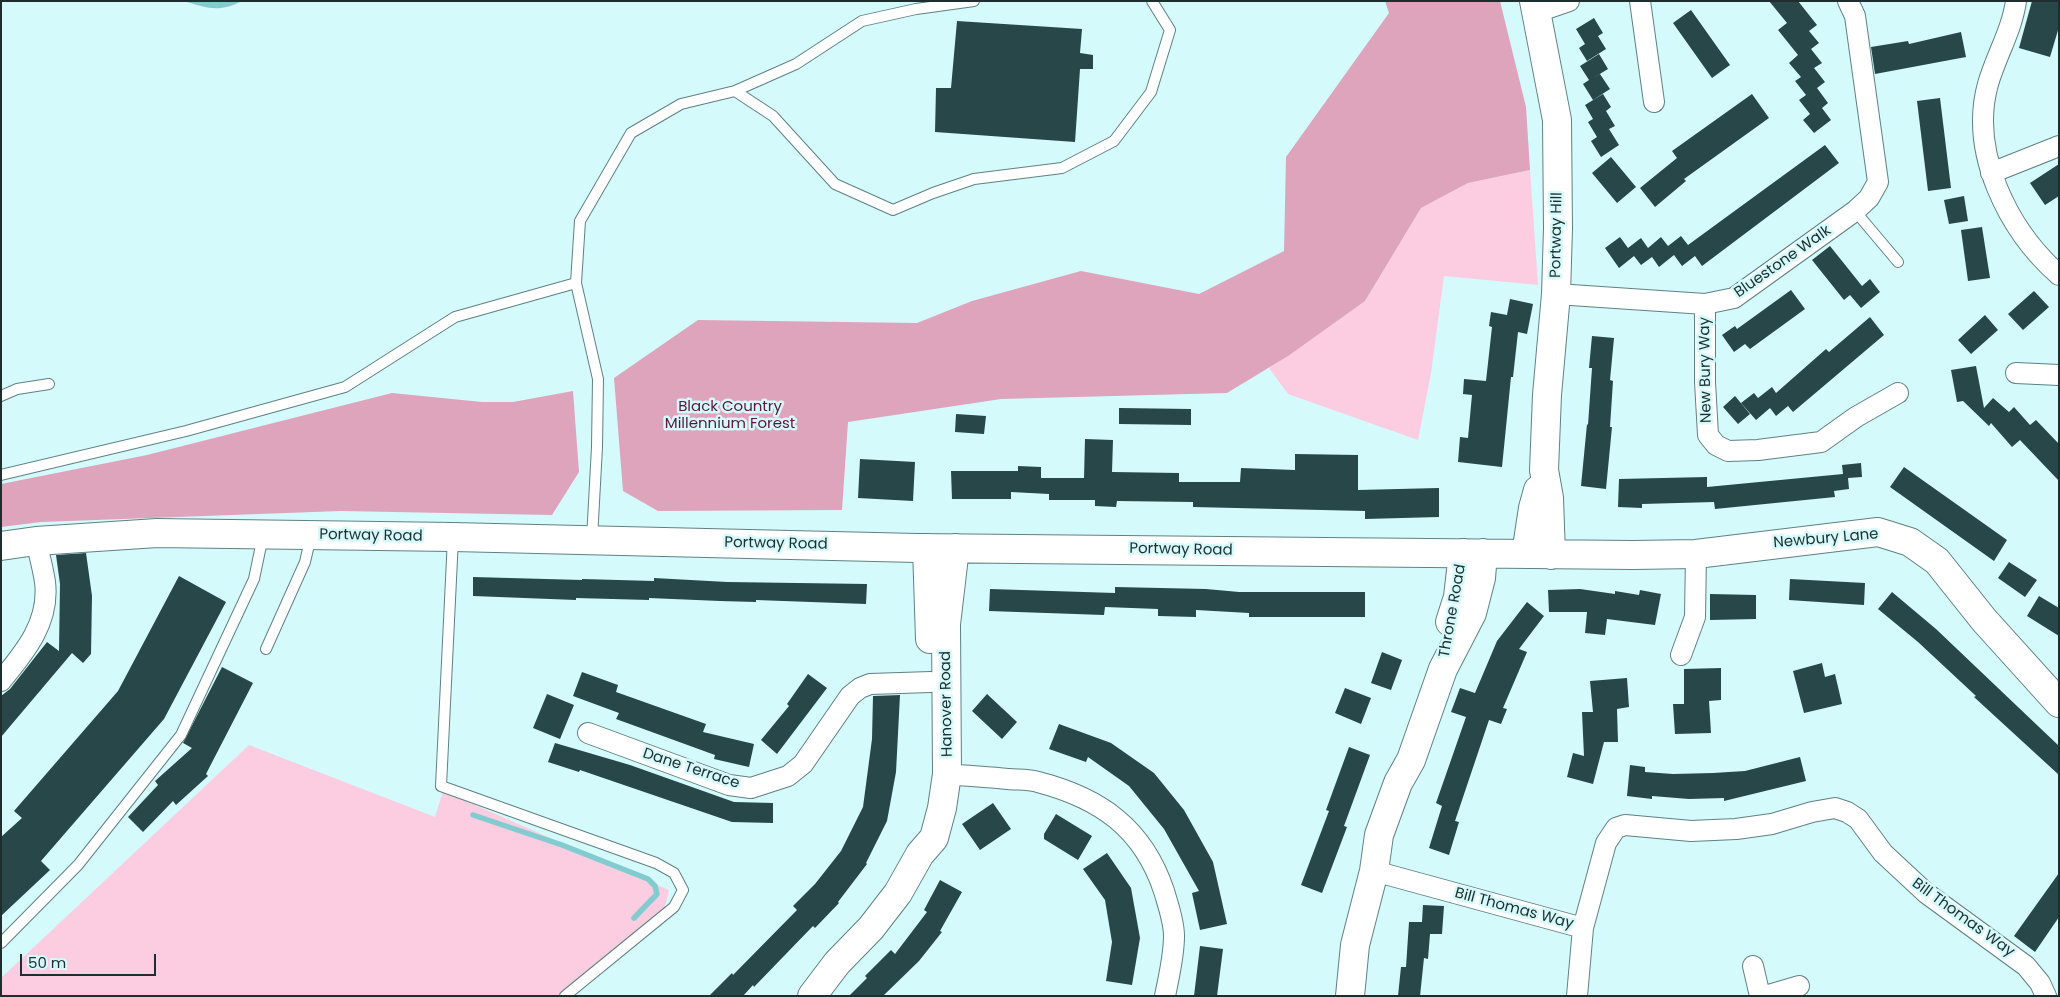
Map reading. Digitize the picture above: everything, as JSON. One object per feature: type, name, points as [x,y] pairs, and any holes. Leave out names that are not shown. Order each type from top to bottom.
[{"type":"street","points":[[1535,6],[1569,1]]},
{"type":"street","points":[[1640,1],[1654,102]]},
{"type":"street","name":"Bluestone Walk","points":[[1556,294],[1705,304],[1734,298],[1855,212],[1869,198],[1878,182],[1855,16],[1848,1]]},
{"type":"street","points":[[2016,1],[2014,16],[1988,85],[1982,125],[1991,173],[2006,208],[2048,266],[2059,275]]},
{"type":"street","name":"Portway Hill","points":[[1535,6],[1557,120],[1558,228],[1556,294],[1547,395],[1544,470],[1549,498],[1538,554]]},
{"type":"street","points":[[1991,173],[2059,146]]},
{"type":"street","name":"New Bury Way","points":[[1705,304],[1705,382],[1708,435],[1716,445],[1728,451],[1758,450],[1821,442],[1856,417],[1898,393]]},
{"type":"street","points":[[2016,373],[2059,375]]},
{"type":"street","name":"Newbury Lane","points":[[1538,554],[1696,554],[1878,532],[1910,542],[1937,561],[1984,620],[2059,703]]},
{"type":"street","name":"Portway Road","points":[[1,546],[36,541],[157,533],[453,537],[927,548],[1538,554]]},
{"type":"street","points":[[1,681],[26,651],[41,622],[45,583],[36,541]]},
{"type":"street","name":"Hanover Road","points":[[812,996],[837,963],[871,928],[898,893],[920,854],[934,838],[942,808],[938,773],[948,752],[939,682],[927,548]]},
{"type":"street","name":"Hanover Road","points":[[939,682],[955,548]]},
{"type":"street","name":"Throne Road","points":[[1350,996],[1355,945],[1374,871],[1379,835],[1398,783],[1411,760],[1443,669],[1449,627],[1473,553]]},
{"type":"street","points":[[1680,655],[1695,617],[1696,554]]},
{"type":"street","name":"Dane Terrace","points":[[588,732],[729,785],[751,788],[788,776],[803,764],[850,696],[860,688],[870,684],[939,682]]},
{"type":"street","points":[[938,773],[1035,781],[1053,786],[1086,798],[1108,811],[1128,830],[1145,852],[1160,879],[1169,906],[1174,934],[1171,967],[1165,996]]},
{"type":"street","name":"Bill Thomas Way","points":[[1374,871],[1583,928],[1606,843],[1616,828],[1625,825],[1691,831],[1736,829],[1772,824],[1812,812],[1835,808],[1847,812],[1858,819],[1883,853],[1926,893],[2026,966],[2040,983],[2046,996]]},
{"type":"street","points":[[1578,996],[1583,928]]},
{"type":"street","name":"Hanover Road","points":[[795,996],[837,963]]},
{"type":"street","points":[[1753,966],[1760,996]]},
{"type":"street","points":[[1765,996],[1799,986]]},
{"type":"lane","points":[[592,540],[597,447],[598,379],[576,283],[580,221],[631,133],[680,104],[735,91],[796,64],[862,21],[916,9],[974,1]]},
{"type":"lane","points":[[735,91],[773,116],[835,184],[893,210],[933,193],[974,179],[1062,168],[1114,141],[1151,92],[1170,30],[1152,1]]},
{"type":"lane","points":[[1855,212],[1898,262]]},
{"type":"lane","points":[[1,476],[186,431],[346,387],[455,317],[576,283]]},
{"type":"lane","points":[[1,396],[17,388],[50,384]]},
{"type":"lane","points":[[1,943],[78,865],[180,735],[254,579],[263,535]]},
{"type":"lane","points":[[266,649],[305,562],[311,535]]},
{"type":"lane","points":[[453,537],[442,786],[656,863],[674,872],[683,890],[674,907],[565,996]]},
{"type":"shaded area","points":[[1530,170],[1538,285],[1444,276],[1431,373],[1418,440],[1288,394],[1269,368],[1365,301],[1421,208],[1468,183]]},
{"type":"shaded area","points":[[249,745],[435,817],[443,791],[669,890],[664,910],[558,996],[1,996],[1,978]]},
{"type":"green space","name":"Black Country Millennium Forest","points":[[1385,1],[1500,1],[1526,107],[1530,170],[1468,183],[1421,208],[1365,301],[1288,356],[1227,393],[1001,399],[848,422],[842,510],[658,511],[623,491],[614,378],[698,320],[917,323],[972,301],[1081,271],[1199,294],[1284,251],[1286,157],[1389,13]]},
{"type":"green space","points":[[573,391],[579,472],[552,515],[341,511],[41,522],[1,527],[1,484],[147,455],[392,393],[482,402],[513,402]]},
{"type":"water","points":[[184,1],[242,1],[227,7],[213,8]]},
{"type":"building","points":[[1769,1],[1798,1],[1817,25],[1809,31],[1819,43],[1811,49],[1822,63],[1814,68],[1825,82],[1817,88],[1828,103],[1822,108],[1831,120],[1814,133],[1803,120],[1810,114],[1799,100],[1806,95],[1795,81],[1801,77],[1789,63],[1798,55],[1778,30],[1787,23]]},
{"type":"building","points":[[2032,1],[2059,1],[2059,27],[2050,57],[2019,48]]},
{"type":"building","points":[[1691,10],[1730,65],[1712,78],[1673,23]]},
{"type":"building","points":[[1594,18],[1603,33],[1598,36],[1606,49],[1587,61],[1579,48],[1585,44],[1576,29]]},
{"type":"building","points":[[957,21],[1082,29],[1080,53],[1093,55],[1093,69],[1080,69],[1075,142],[935,132],[936,88],[951,88]]},
{"type":"building","points":[[1961,32],[1966,57],[1875,74],[1871,47],[1908,41],[1909,44]]},
{"type":"building","points":[[1599,54],[1608,69],[1590,80],[1600,74],[1610,89],[1593,100],[1583,84],[1589,80],[1580,66]]},
{"type":"building","points":[[1603,94],[1611,107],[1606,111],[1615,126],[1609,129],[1619,145],[1601,157],[1591,141],[1597,137],[1588,122],[1593,119],[1585,105]]},
{"type":"building","points":[[1752,94],[1769,118],[1684,179],[1686,181],[1655,207],[1640,188],[1677,158],[1672,151]]},
{"type":"building","points":[[1940,98],[1951,188],[1928,191],[1917,101]]},
{"type":"building","points":[[1825,145],[1839,163],[1702,266],[1695,256],[1682,266],[1674,255],[1659,267],[1652,257],[1641,265],[1634,256],[1619,268],[1605,248],[1620,237],[1628,248],[1641,238],[1648,248],[1661,237],[1668,246],[1681,236],[1688,245]]},
{"type":"building","points":[[1611,157],[1636,187],[1617,203],[1592,173]]},
{"type":"building","points":[[2059,164],[2059,196],[2045,205],[2030,183]]},
{"type":"building","points":[[1964,196],[1968,221],[1949,224],[1944,200]]},
{"type":"building","points":[[1982,227],[1990,278],[1968,281],[1961,230]]},
{"type":"building","points":[[1830,246],[1862,286],[1870,279],[1880,292],[1861,308],[1850,295],[1844,300],[1812,260]]},
{"type":"building","points":[[1791,290],[1805,309],[1750,349],[1745,344],[1734,352],[1722,335],[1735,326],[1737,329]]},
{"type":"building","points":[[2034,291],[2049,307],[2023,330],[2008,314]]},
{"type":"building","points":[[1510,299],[1533,304],[1527,334],[1518,332],[1513,377],[1511,377],[1502,467],[1458,462],[1460,437],[1468,438],[1472,395],[1463,394],[1464,379],[1486,381],[1492,327],[1489,326],[1491,312],[1507,315]]},
{"type":"building","points":[[1985,315],[1998,330],[1971,354],[1958,340]]},
{"type":"building","points":[[1870,317],[1884,335],[1793,412],[1788,406],[1776,416],[1770,408],[1756,420],[1741,403],[1754,393],[1758,398],[1772,387],[1776,393],[1826,349],[1829,352]]},
{"type":"building","points":[[1592,336],[1614,338],[1610,380],[1613,381],[1610,427],[1612,427],[1606,489],[1581,486],[1588,425],[1592,368],[1589,368]]},
{"type":"building","points":[[1976,366],[1984,408],[1993,398],[2009,412],[2014,407],[2030,425],[2036,420],[2059,444],[2059,481],[2020,440],[2012,447],[1991,423],[1989,426],[1963,401],[1957,402],[1951,370]]},
{"type":"building","points":[[1735,396],[1750,414],[1738,424],[1723,407]]},
{"type":"building","points":[[1119,408],[1191,409],[1191,425],[1119,424]]},
{"type":"building","points":[[956,414],[986,416],[984,434],[955,432]]},
{"type":"building","points":[[1085,439],[1113,440],[1112,472],[1179,473],[1179,482],[1240,482],[1241,468],[1295,470],[1295,454],[1358,455],[1358,490],[1439,488],[1439,517],[1365,519],[1365,511],[1193,507],[1193,502],[1117,501],[1116,507],[1095,506],[1095,500],[1049,500],[1049,494],[1011,492],[1011,499],[952,499],[951,471],[1018,471],[1018,466],[1041,467],[1041,478],[1084,478]]},
{"type":"building","points":[[860,459],[915,462],[913,501],[858,498]]},
{"type":"building","points":[[1861,463],[1862,477],[1848,478],[1849,489],[1834,491],[1835,497],[1715,509],[1714,502],[1642,504],[1642,508],[1618,507],[1619,479],[1707,477],[1707,487],[1843,474],[1842,465]]},
{"type":"building","points":[[1904,467],[2007,540],[1994,561],[1890,487]]},
{"type":"building","points":[[86,553],[92,596],[91,654],[83,663],[72,653],[1,737],[1,696],[10,689],[47,642],[59,651],[60,584],[56,555]]},
{"type":"building","points":[[2009,562],[2037,580],[2025,597],[1998,578]]},
{"type":"building","points":[[179,576],[226,602],[164,719],[41,861],[50,870],[1,916],[1,837],[22,818],[14,811],[118,691]]},
{"type":"building","points":[[473,577],[654,581],[654,578],[727,582],[867,584],[866,604],[649,598],[649,600],[576,598],[576,600],[473,596]]},
{"type":"building","points":[[1790,579],[1865,583],[1864,605],[1789,600]]},
{"type":"building","points":[[1115,587],[1206,589],[1239,592],[1365,592],[1365,617],[1249,617],[1249,613],[1196,610],[1196,617],[1158,616],[1158,609],[1105,607],[1104,615],[989,611],[990,589],[1115,593]]},
{"type":"building","points":[[1580,589],[1615,594],[1615,591],[1639,595],[1640,590],[1661,594],[1655,625],[1607,619],[1605,635],[1585,633],[1587,612],[1549,612],[1548,590]]},
{"type":"building","points":[[1892,592],[1936,629],[2059,746],[2059,775],[1974,697],[1976,696],[1918,642],[1878,609]]},
{"type":"building","points":[[1710,594],[1756,595],[1756,619],[1710,620]]},
{"type":"building","points":[[2039,596],[2059,608],[2059,636],[2027,616]]},
{"type":"building","points":[[1527,602],[1544,616],[1519,649],[1527,652],[1503,708],[1507,709],[1501,724],[1489,720],[1455,821],[1459,822],[1449,855],[1429,848],[1442,806],[1436,803],[1466,717],[1451,712],[1460,688],[1475,693],[1497,641]]},
{"type":"building","points":[[1382,652],[1402,660],[1391,690],[1371,683]]},
{"type":"building","points":[[1822,663],[1825,677],[1835,674],[1842,704],[1804,713],[1793,671]]},
{"type":"building","points":[[222,667],[253,683],[206,774],[208,776],[176,805],[173,801],[143,832],[128,817],[158,785],[155,781],[192,748],[183,743]]},
{"type":"building","points":[[1721,668],[1721,700],[1709,701],[1711,733],[1675,734],[1673,704],[1684,704],[1684,669]]},
{"type":"building","points":[[582,672],[618,685],[616,692],[706,724],[703,732],[754,744],[749,767],[714,759],[715,755],[616,719],[619,713],[573,696]]},
{"type":"building","points":[[808,674],[827,688],[777,754],[761,740],[789,706],[787,704]]},
{"type":"building","points":[[1627,678],[1629,707],[1617,709],[1618,742],[1604,742],[1593,784],[1567,777],[1573,753],[1584,756],[1582,712],[1593,712],[1590,681]]},
{"type":"building","points":[[1345,688],[1371,698],[1361,724],[1335,713]]},
{"type":"building","points":[[547,694],[574,705],[560,739],[533,728]]},
{"type":"building","points":[[987,694],[1017,722],[1002,739],[972,711]]},
{"type":"building","points":[[900,695],[896,772],[887,821],[867,864],[839,903],[815,928],[813,926],[754,987],[753,985],[743,996],[709,996],[732,973],[733,975],[797,910],[793,906],[815,884],[841,851],[863,807],[872,739],[873,696]]},
{"type":"building","points":[[1059,724],[1111,743],[1154,773],[1184,810],[1213,862],[1227,924],[1200,930],[1192,893],[1199,891],[1164,829],[1129,786],[1088,757],[1086,762],[1049,749]]},
{"type":"building","points":[[555,743],[630,765],[734,802],[773,803],[773,823],[732,822],[580,770],[579,772],[548,762]]},
{"type":"building","points":[[1349,747],[1370,755],[1344,826],[1347,827],[1322,893],[1301,885],[1329,811],[1326,810]]},
{"type":"building","points":[[1800,757],[1806,781],[1724,801],[1724,798],[1689,799],[1652,796],[1652,799],[1627,796],[1630,765],[1645,767],[1645,772],[1673,774],[1713,773],[1745,771]]},
{"type":"building","points":[[993,803],[1011,829],[980,850],[962,824]]},
{"type":"building","points":[[1056,814],[1092,836],[1078,860],[1044,839],[1044,834]]},
{"type":"building","points":[[1107,853],[1131,888],[1140,938],[1132,985],[1106,981],[1112,942],[1105,900],[1083,869]]},
{"type":"building","points":[[2059,873],[2059,917],[2035,952],[2014,936]]},
{"type":"building","points":[[940,880],[962,892],[940,931],[942,932],[919,961],[883,996],[849,996],[867,978],[865,976],[891,950],[895,954],[927,912],[924,910]]},
{"type":"building","points":[[1423,905],[1444,906],[1442,934],[1430,934],[1428,959],[1424,958],[1420,996],[1398,996],[1401,967],[1406,967],[1409,922],[1422,922]]},
{"type":"building","points":[[1200,946],[1223,949],[1217,996],[1194,996]]},
{"type":"waterway","points":[[473,815],[562,845],[648,879],[655,886],[657,894],[634,918]]}]
